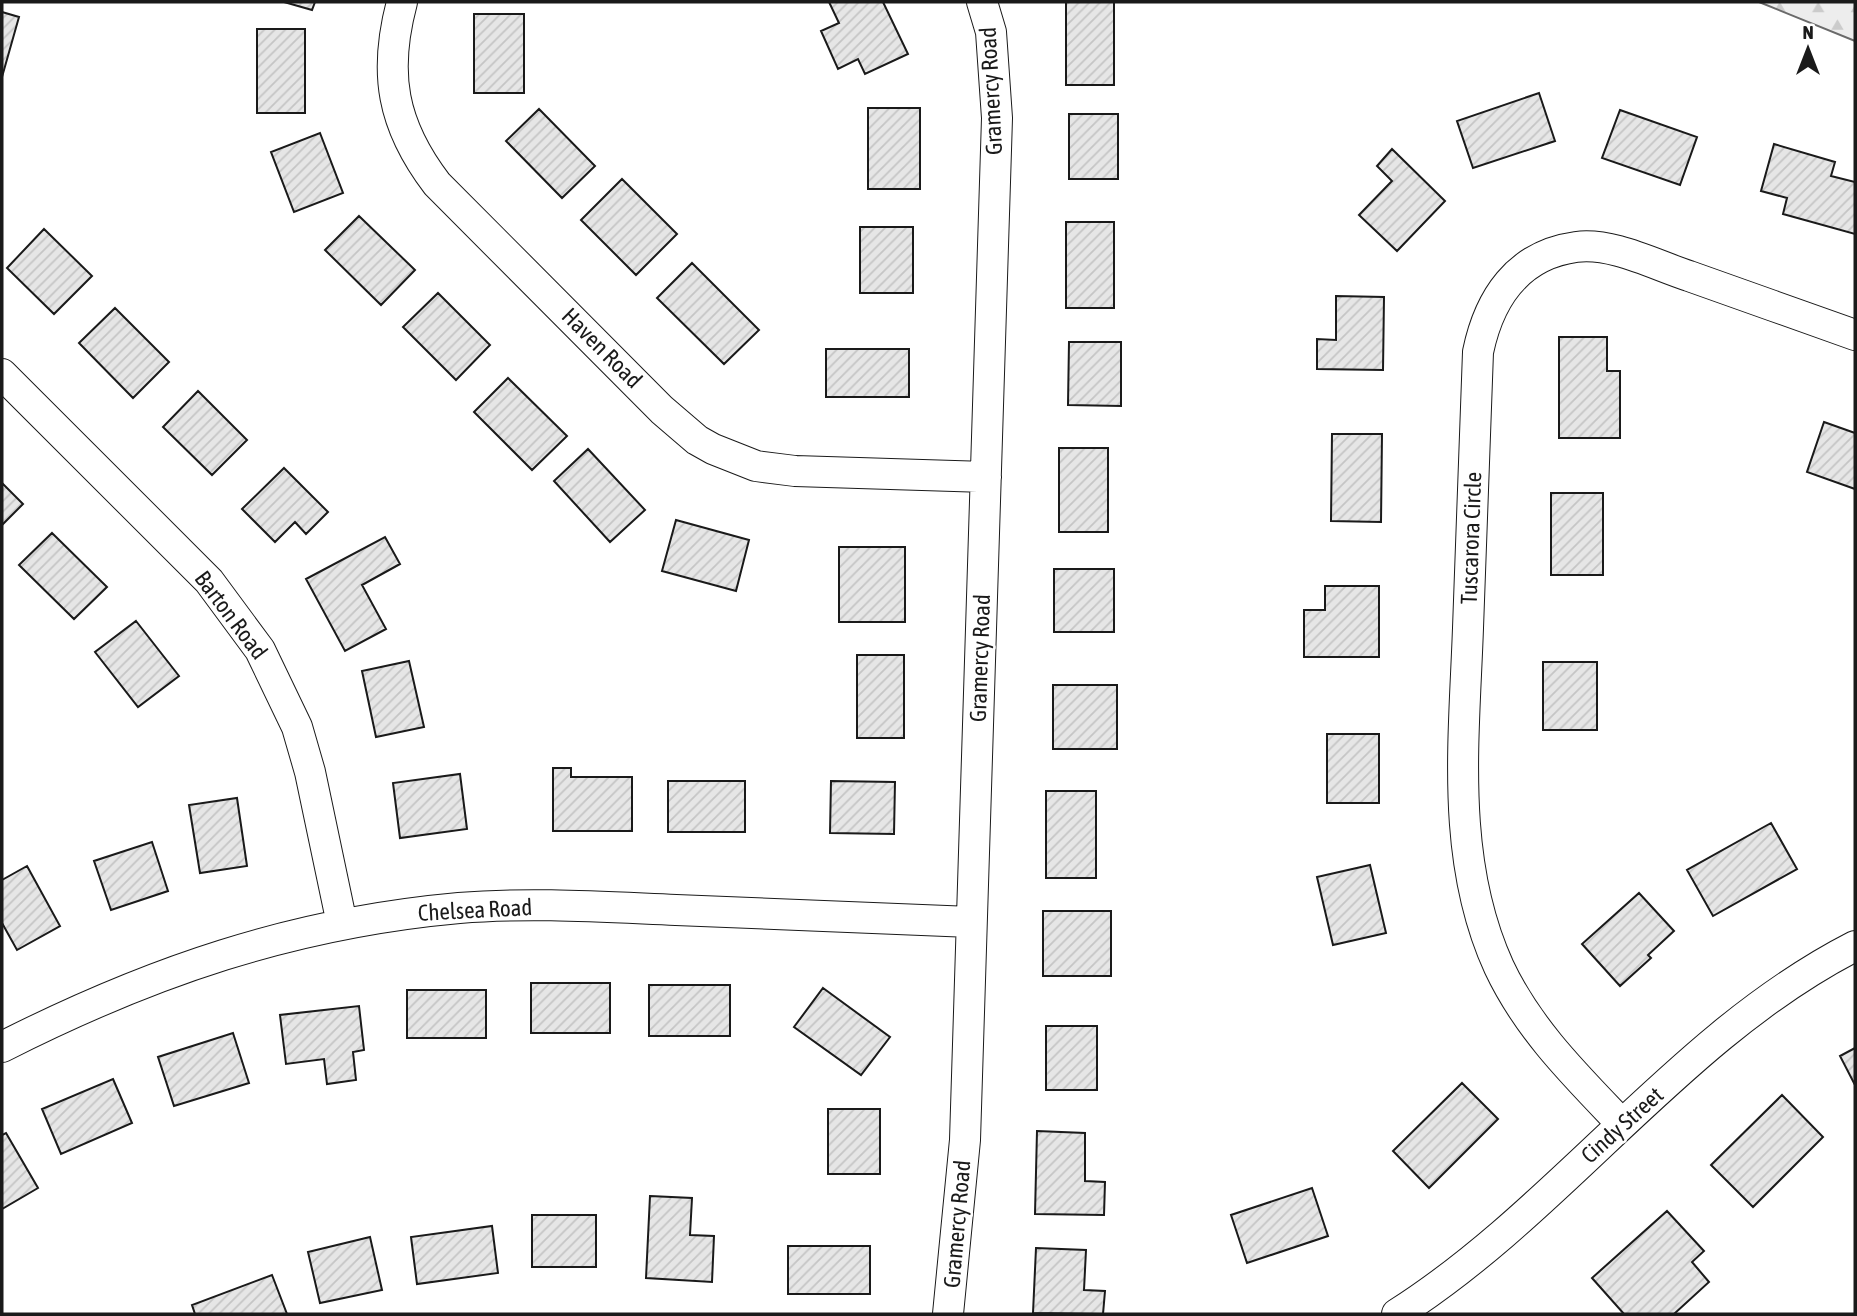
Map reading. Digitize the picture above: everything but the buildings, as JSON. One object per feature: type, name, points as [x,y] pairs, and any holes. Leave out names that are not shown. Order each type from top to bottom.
[{"type":"street","name":"Haven Road","points":[[402,2],[392,59],[392,86],[403,130],[424,167],[437,184],[643,390],[697,440],[731,457],[765,467],[986,477]]},
{"type":"street","name":"Gramercy Road","points":[[948,1314],[965,1140],[997,118],[991,32],[982,2]]},
{"type":"street","name":"Tuscarora Circle","points":[[1622,1124],[1546,1042],[1518,1002],[1499,967],[1486,931],[1467,858],[1463,755],[1478,352],[1484,321],[1494,301],[1514,276],[1536,260],[1578,247],[1601,248],[1643,260],[1855,335]]},
{"type":"street","name":"Barton Road","points":[[2,374],[209,581],[260,650],[279,686],[303,750],[323,827],[342,924]]},
{"type":"street","name":"Chelsea Road","points":[[2,1047],[85,1006],[176,968],[220,954],[342,924],[461,908],[572,906],[971,922]]},
{"type":"street","name":"Cindy Street","points":[[1397,1314],[1482,1251],[1712,1044],[1767,1001],[1821,964],[1855,946]]},
{"type":"green space","points":[[1759,2],[1855,2],[1855,41]]}]
